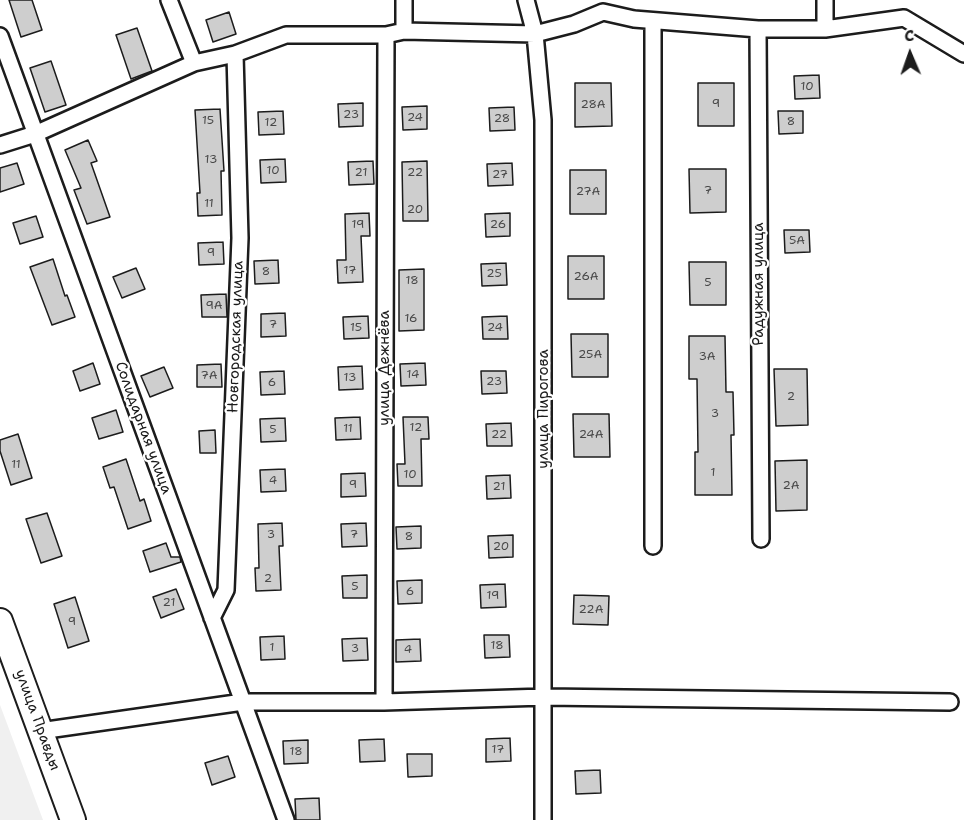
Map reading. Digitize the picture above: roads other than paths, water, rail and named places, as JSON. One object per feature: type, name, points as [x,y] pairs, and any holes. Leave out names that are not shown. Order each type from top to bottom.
[{"type":"main road","name":"улица Правды","points":[[0,621],[73,820]]},
{"type":"street","points":[[169,0],[194,63]]},
{"type":"street","points":[[404,0],[404,31]]},
{"type":"street","name":"улица Пирогова","points":[[526,0],[535,34],[543,120],[543,820]]},
{"type":"street","points":[[825,0],[825,29]]},
{"type":"street","points":[[0,145],[35,134],[194,63],[235,54],[286,35],[386,35],[404,31],[535,34],[574,24],[602,6],[634,19],[758,29],[825,29],[904,18],[964,54]]},
{"type":"street","points":[[653,21],[654,546]]},
{"type":"street","name":"Радужная улица","points":[[758,29],[761,539]]},
{"type":"street","name":"улица Дежнёва","points":[[384,702],[386,35]]},
{"type":"street","name":"Солидарная улица","points":[[0,36],[286,820]]},
{"type":"street","name":"Новгородская улица","points":[[212,618],[226,590],[227,579],[240,238],[235,54]]},
{"type":"street","points":[[40,731],[243,702],[384,702],[544,697],[950,702]]}]
